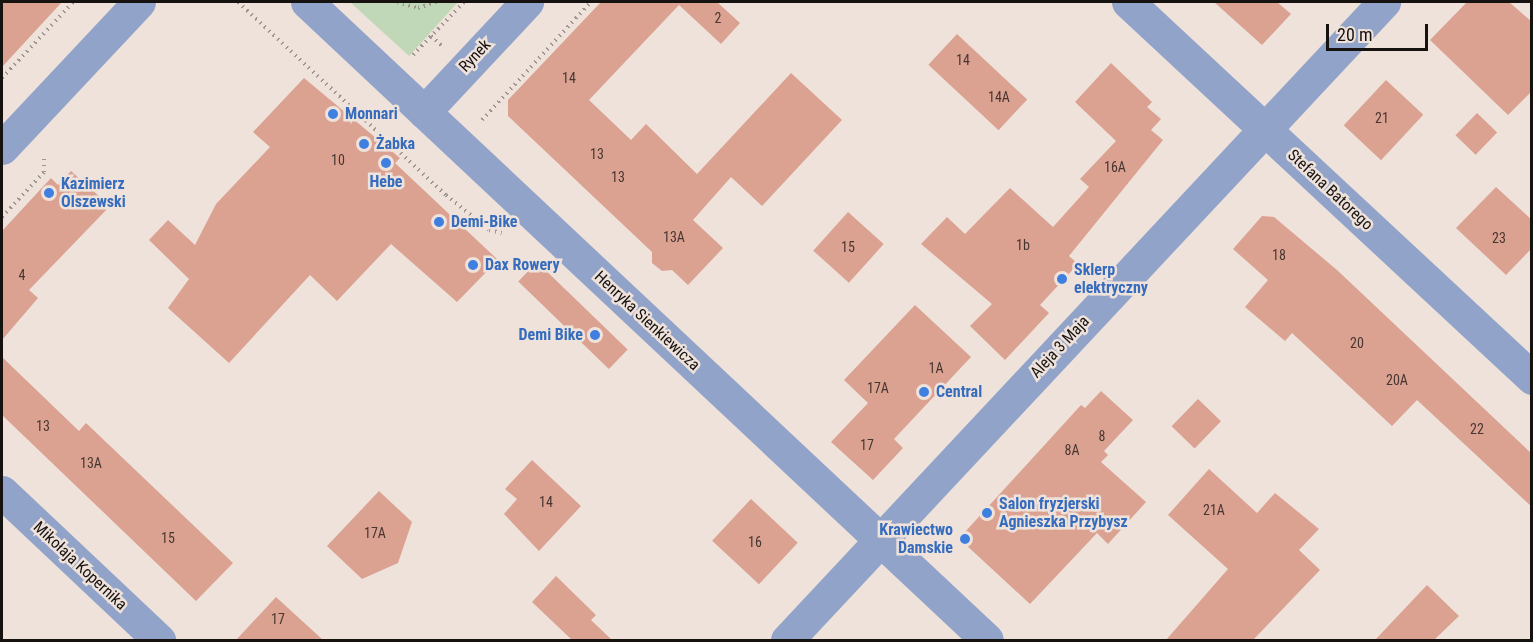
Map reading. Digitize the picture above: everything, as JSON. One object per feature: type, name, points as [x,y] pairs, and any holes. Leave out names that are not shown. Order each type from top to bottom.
[{"type":"street","points":[[2,148],[139,2]]},
{"type":"street","name":"Henryka Sienkiewicza","points":[[307,2],[987,640]]},
{"type":"street","name":"Rynek","points":[[424,112],[527,2]]},
{"type":"street","name":"Stefana Batorego","points":[[1128,2],[1532,378]]},
{"type":"street","name":"Aleja 3 Maja","points":[[787,640],[1384,2]]},
{"type":"street","name":"Mikołaja Kopernika","points":[[2,492],[159,640]]},
{"type":"path","points":[[2,78],[73,2]]},
{"type":"path","points":[[238,2],[446,195],[489,230],[509,234]]},
{"type":"path","points":[[397,2],[418,8],[436,2]]},
{"type":"path","points":[[408,61],[464,2]]},
{"type":"path","points":[[480,125],[591,2]]},
{"type":"green space","points":[[350,2],[458,2],[409,56]]},
{"type":"building","points":[[2,2],[62,2],[2,67]]},
{"type":"building","points":[[601,2],[717,2],[740,23],[721,44],[679,5],[589,100],[631,140],[646,124],[697,174],[791,73],[842,120],[762,206],[731,177],[693,220],[723,248],[688,285],[672,270],[662,271],[652,263],[652,252],[508,116],[508,100]]},
{"type":"building","points":[[1214,2],[1277,2],[1291,14],[1262,45]]},
{"type":"building","points":[[1467,2],[1509,2],[1532,22],[1532,91],[1508,115],[1430,40]]},
{"type":"building","points":[[957,34],[1027,99],[999,130],[928,65]]},
{"type":"building","points":[[1111,63],[1152,102],[1147,107],[1161,119],[1151,130],[1163,140],[1069,256],[1078,264],[1040,305],[1049,313],[1005,360],[970,326],[992,304],[921,244],[947,217],[965,234],[1010,188],[1053,227],[1089,187],[1080,179],[1116,141],[1075,102]]},
{"type":"building","points":[[304,78],[400,158],[395,163],[498,260],[457,302],[391,244],[337,301],[310,275],[229,363],[168,308],[189,279],[149,240],[168,220],[195,245],[216,204],[270,147],[253,132]]},
{"type":"building","points":[[1386,80],[1423,115],[1381,160],[1344,125]]},
{"type":"building","points":[[1477,113],[1497,132],[1476,155],[1455,135]]},
{"type":"building","points":[[71,171],[110,206],[29,290],[38,298],[2,340],[2,231],[51,178],[58,185]]},
{"type":"building","points":[[1496,187],[1532,220],[1532,248],[1506,275],[1456,228]]},
{"type":"building","points":[[848,212],[884,244],[849,283],[813,251]]},
{"type":"building","points":[[1262,216],[1274,217],[1337,270],[1532,454],[1532,507],[1417,400],[1392,426],[1292,333],[1285,341],[1245,307],[1268,280],[1233,249]]},
{"type":"building","points":[[537,262],[628,350],[609,369],[518,281]]},
{"type":"building","points":[[915,305],[971,357],[894,439],[903,448],[873,480],[831,442],[868,403],[844,380]]},
{"type":"building","points":[[2,357],[79,431],[86,423],[233,563],[196,601],[2,415]]},
{"type":"building","points":[[1101,391],[1133,420],[1104,451],[1108,455],[1101,462],[1146,502],[1108,544],[1097,533],[1030,604],[965,544],[965,532],[1081,405],[1085,408]]},
{"type":"building","points":[[1198,399],[1221,421],[1195,449],[1172,426]]},
{"type":"building","points":[[532,460],[581,506],[539,551],[504,514],[517,499],[505,489]]},
{"type":"building","points":[[1209,469],[1257,513],[1275,493],[1319,529],[1299,550],[1320,570],[1253,640],[1166,640],[1228,569],[1168,515]]},
{"type":"building","points":[[379,491],[412,522],[398,563],[362,579],[327,546]]},
{"type":"building","points":[[751,499],[798,543],[759,584],[712,541]]},
{"type":"building","points":[[556,576],[596,615],[591,620],[612,640],[572,640],[532,602]]},
{"type":"building","points":[[1427,585],[1459,616],[1434,640],[1375,640]]},
{"type":"building","points":[[276,597],[323,640],[236,640]]},
{"type":"place","name":"Monnari","points":[[333,114]]},
{"type":"place","name":"Żabka","points":[[364,144]]},
{"type":"place","name":"Hebe","points":[[386,163]]},
{"type":"place","name":"Kazimierz Olszewski","points":[[49,193]]},
{"type":"place","name":"Demi-Bike","points":[[439,222]]},
{"type":"place","name":"Dax Rowery","points":[[473,265]]},
{"type":"place","name":"Sklerp elektryczny","points":[[1062,279]]},
{"type":"place","name":"Demi Bike","points":[[595,335]]},
{"type":"place","name":"Central","points":[[924,392]]},
{"type":"place","name":"Salon fryzjerski Agnieszka Przybysz","points":[[987,513]]},
{"type":"place","name":"Krawiectwo Damskie","points":[[965,539]]}]
